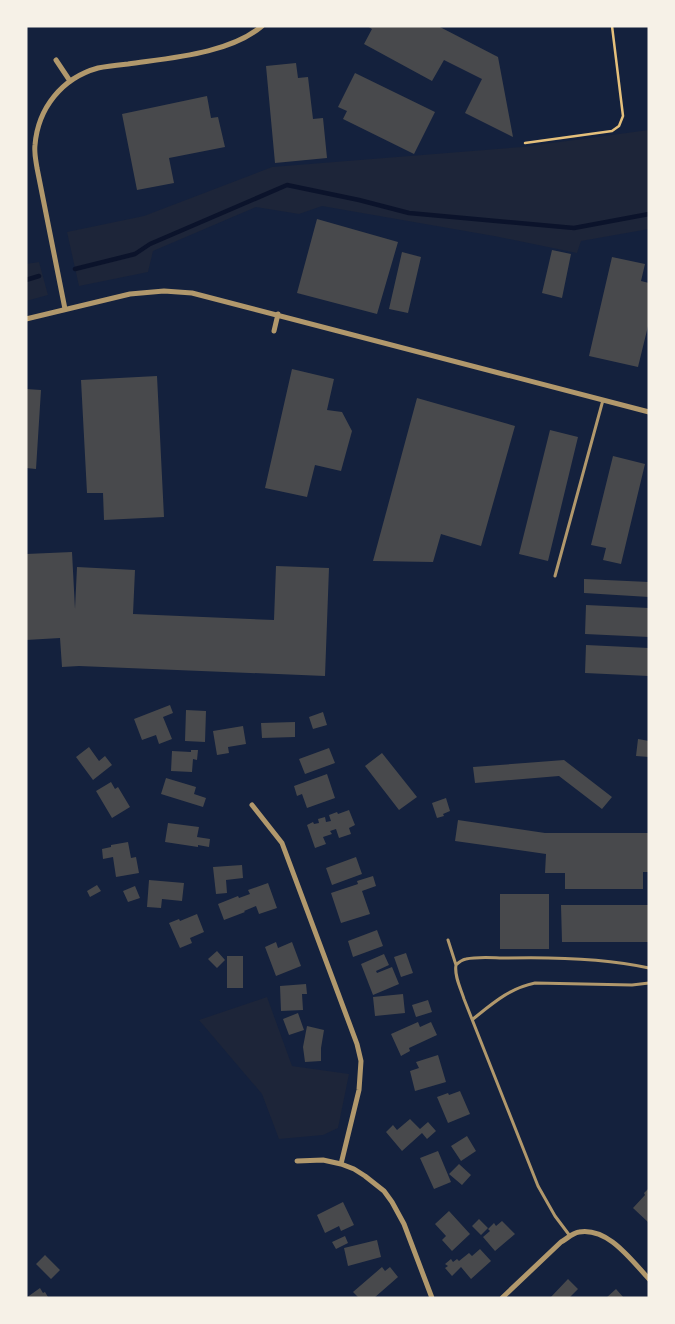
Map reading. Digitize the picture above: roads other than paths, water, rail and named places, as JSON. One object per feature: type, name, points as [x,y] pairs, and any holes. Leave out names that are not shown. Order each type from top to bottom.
[{"type":"street","points":[[66,309],[34,148],[37,129],[43,112],[59,90],[84,73],[99,68],[220,48],[239,41],[262,26]]},
{"type":"street","points":[[56,60],[70,81]]},
{"type":"street","points":[[26,319],[130,294],[164,291],[192,292],[649,412]]},
{"type":"street","points":[[274,331],[278,314]]},
{"type":"street","points":[[252,805],[282,843],[357,1044],[361,1062],[359,1090],[341,1164]]},
{"type":"street","points":[[297,1161],[323,1160],[341,1164],[354,1169],[384,1191],[404,1224],[432,1298]]},
{"type":"street","points":[[502,1298],[561,1242],[578,1232],[595,1233],[603,1236],[622,1251],[649,1279]]},
{"type":"lane","points":[[555,576],[604,400]]},
{"type":"lane","points":[[448,940],[456,965],[457,977],[538,1186],[555,1216],[570,1236]]},
{"type":"lane","points":[[456,965],[460,961],[473,958],[525,957],[585,960],[649,968]]},
{"type":"lane","points":[[473,1019],[501,997],[523,985],[535,983],[632,985],[649,983]]},
{"type":"waterway","points":[[75,269],[135,254],[150,244],[287,185],[409,213],[574,228],[649,214]]},
{"type":"waterway","points":[[26,280],[39,276]]}]
